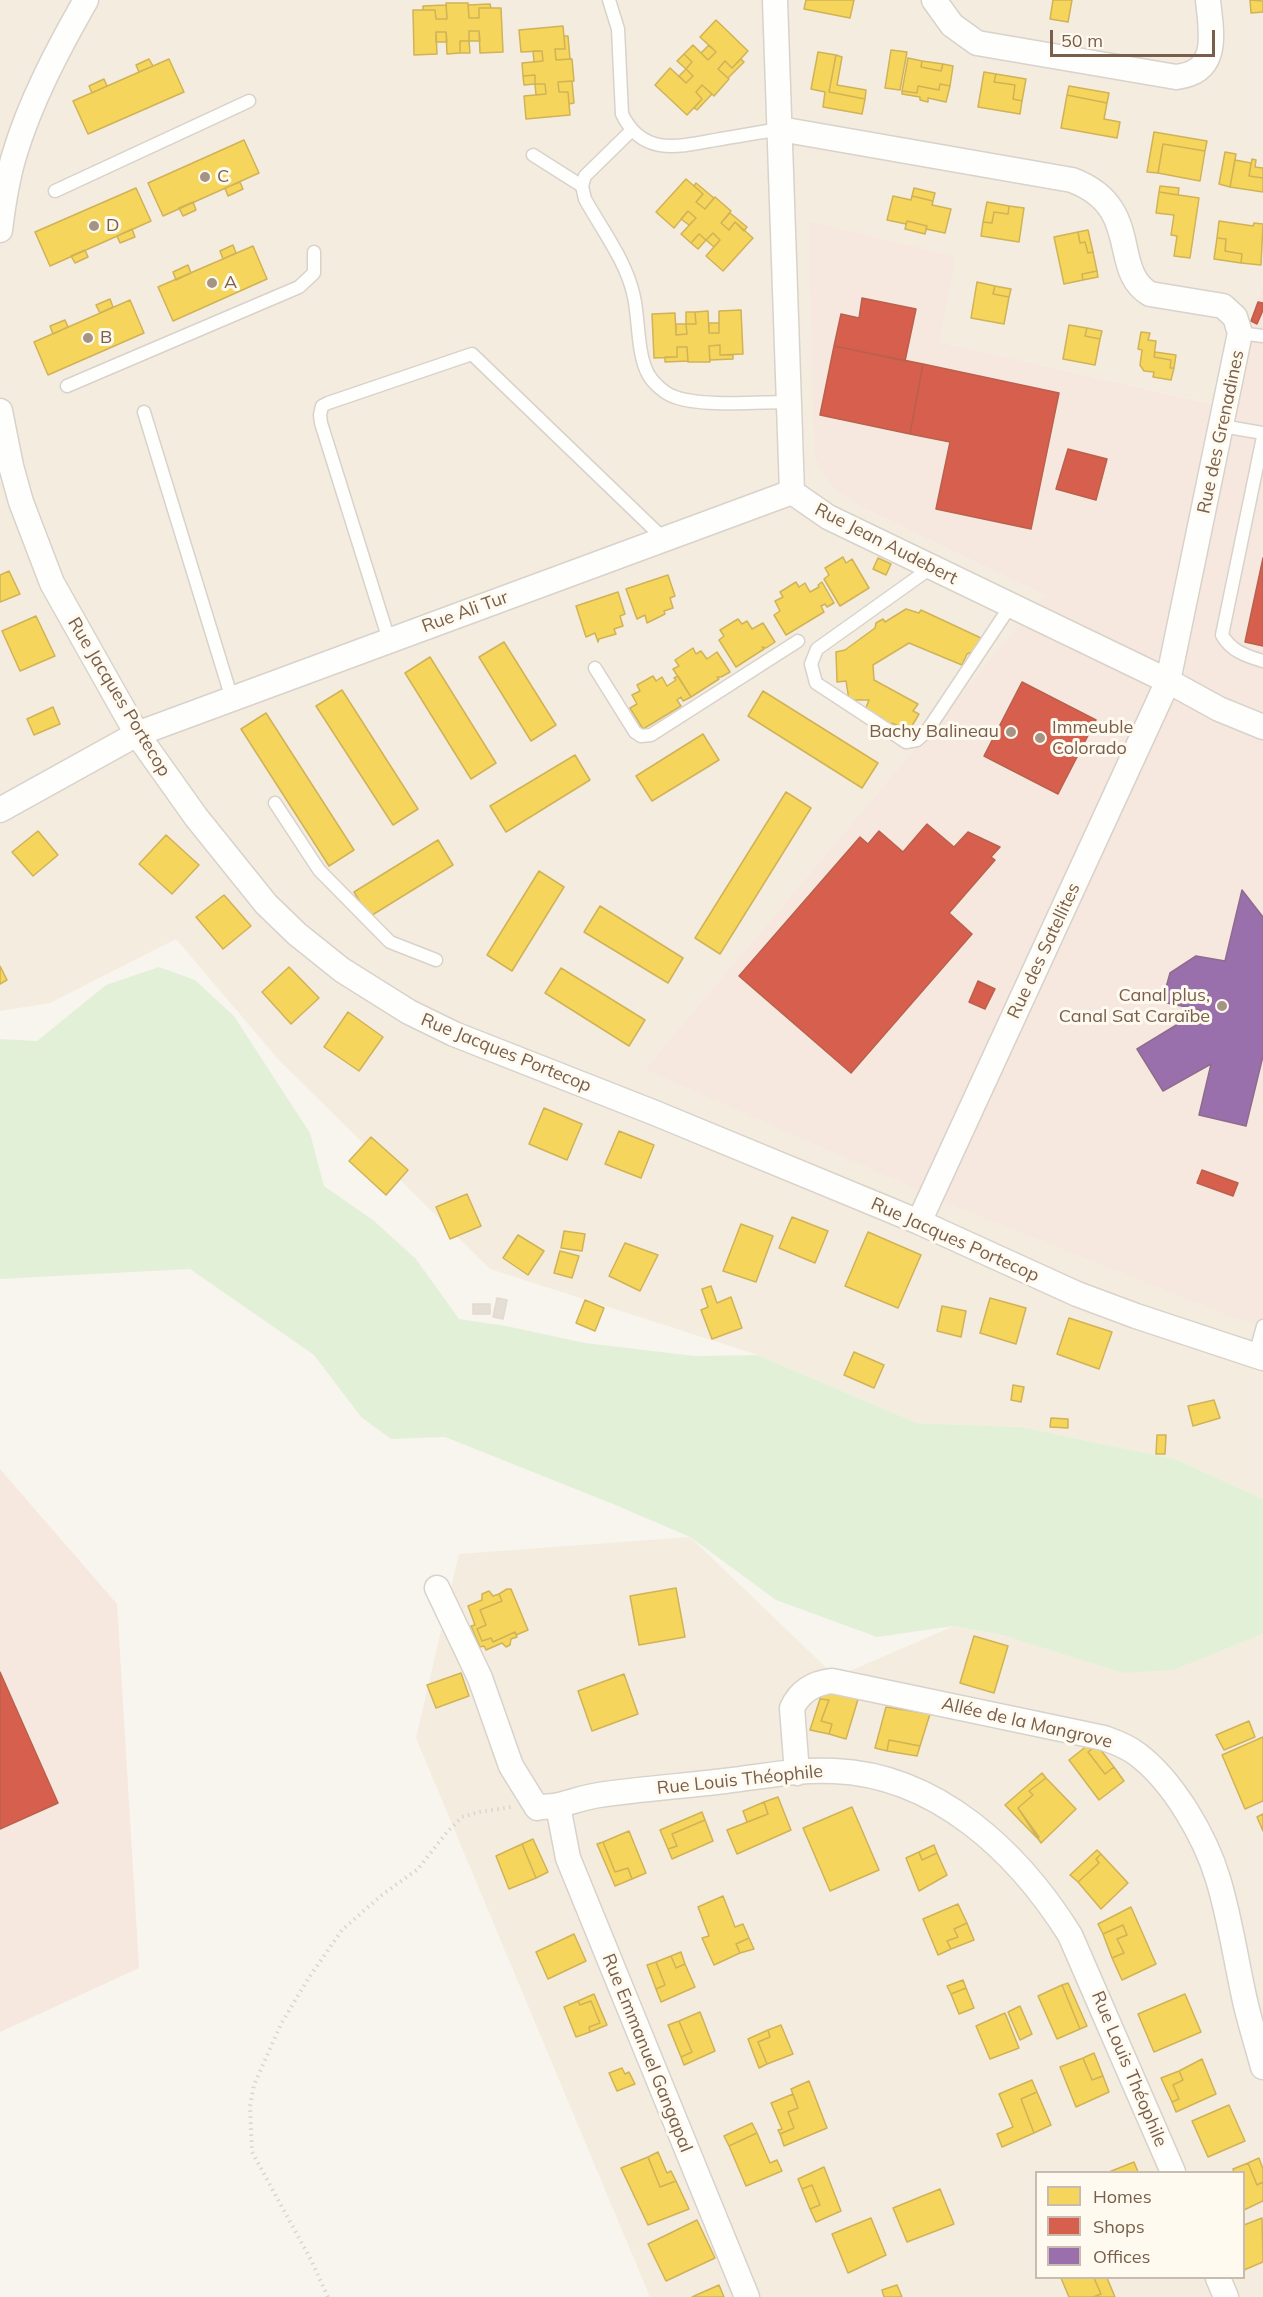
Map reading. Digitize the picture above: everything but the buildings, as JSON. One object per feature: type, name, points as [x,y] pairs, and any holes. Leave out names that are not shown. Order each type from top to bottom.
[{"type":"street","points":[[0,230],[14,157],[33,104],[86,0]]},
{"type":"street","points":[[775,0],[792,492]]},
{"type":"street","points":[[934,0],[952,26],[977,43],[1176,77],[1185,76],[1199,69],[1209,57],[1211,42],[1208,0]]},
{"type":"street","name":"Rue des Grenadines","points":[[780,129],[1085,184],[1102,196],[1116,214],[1132,272],[1142,289],[1150,294],[1223,306],[1251,334],[1222,426],[1168,681]]},
{"type":"street","name":"Rue Jacques Portecop","points":[[0,411],[10,466],[21,502],[52,583],[137,734],[196,817],[266,904],[297,934],[342,970],[409,1012],[454,1034],[655,1113],[919,1222],[1077,1294],[1259,1356]]},
{"type":"street","name":"Rue Ali Tur","points":[[0,810],[137,734],[792,492]]},
{"type":"street","name":"Rue Jean Audebert","points":[[792,492],[828,517],[1168,681],[1219,709],[1263,727]]},
{"type":"street","name":"Rue des Satellites","points":[[919,1222],[1168,681]]},
{"type":"street","points":[[437,1588],[480,1678],[511,1766],[547,1807]]},
{"type":"street","name":"Allée de la Mangrove","points":[[797,1773],[792,1708],[796,1699],[804,1692],[821,1683],[832,1681],[1104,1738],[1136,1753],[1166,1782],[1181,1803],[1218,1879],[1245,2003],[1263,2067]]},
{"type":"street","name":"Rue Louis Théophile","points":[[547,1807],[597,1795],[833,1771],[859,1774],[914,1789],[940,1800],[961,1815],[1018,1866],[1056,1913],[1070,1935],[1173,2171]]},
{"type":"street","name":"Rue Emmanuel Gangapal","points":[[547,1807],[747,2297]]},
{"type":"street","points":[[1219,2279],[1226,2297]]},
{"type":"lane","points":[[609,0],[618,29],[622,114],[638,136],[652,143],[672,148],[780,129]]},
{"type":"lane","points":[[55,191],[249,101]]},
{"type":"lane","points":[[632,130],[585,176],[582,186],[585,199],[629,277],[648,374],[661,389],[675,397],[708,402],[789,402]]},
{"type":"lane","points":[[533,155],[582,186]]},
{"type":"lane","points":[[67,386],[299,286],[314,273],[314,252]]},
{"type":"lane","points":[[389,639],[321,423],[322,406],[328,403],[472,354],[664,539]]},
{"type":"lane","points":[[144,412],[232,699]]},
{"type":"lane","points":[[1222,426],[1263,435],[1222,634],[1228,645],[1244,655],[1263,661]]},
{"type":"lane","points":[[932,567],[817,649],[811,664],[816,683],[906,741],[917,740],[927,731],[1011,605]]},
{"type":"lane","points":[[595,668],[635,732],[641,736],[651,735],[798,641]]},
{"type":"lane","points":[[275,803],[319,870],[390,942],[436,960]]},
{"type":"lane","points":[[1259,1356],[1263,1326]]},
{"type":"path","points":[[328,2297],[311,2260],[252,2152],[250,2106],[254,2085],[270,2047],[308,1979],[342,1930],[383,1894],[418,1869],[457,1821],[468,1815],[506,1807],[547,1807]]},
{"type":"shaded area","points":[[0,0],[1263,0],[1263,285],[1255,305],[1235,409],[939,342],[865,509],[1044,595],[645,1069],[1263,1185],[1263,1499],[1175,1459],[1021,1427],[917,1423],[758,1355],[490,1269],[278,1059],[176,939],[50,1003],[0,1011]]},
{"type":"shaded area","points":[[809,221],[955,257],[939,342],[1234,409],[1255,305],[1263,285],[1263,1325],[1236,1318],[953,1205],[645,1069],[1044,595],[865,509],[834,489],[814,456]]},
{"type":"shaded area","points":[[0,1469],[117,1604],[139,1968],[0,2032]]},
{"type":"shaded area","points":[[690,1537],[836,1677],[954,1626],[1174,1670],[1263,1634],[1263,2297],[650,2297],[416,1738],[459,1554]]},
{"type":"green space","points":[[159,967],[195,980],[234,1016],[310,1133],[324,1186],[373,1220],[416,1259],[459,1319],[506,1326],[585,1343],[695,1356],[758,1355],[917,1423],[1021,1427],[1175,1459],[1263,1499],[1263,1634],[1174,1670],[1123,1673],[1006,1636],[954,1626],[877,1637],[776,1600],[690,1537],[613,1504],[445,1437],[391,1439],[361,1417],[314,1355],[190,1269],[0,1279],[0,1039],[37,1041],[106,985]]},
{"type":"place","name":"C","points":[[205,177]]},
{"type":"place","name":"D","points":[[94,226]]},
{"type":"place","name":"A","points":[[212,283]]},
{"type":"place","name":"B","points":[[88,338]]},
{"type":"place","name":"Bachy Balineau","points":[[1011,732]]},
{"type":"place","name":"Immeuble Colorado","points":[[1040,738]]},
{"type":"place","name":"Canal plus, Canal Sat Caraïbe","points":[[1222,1006]]}]
